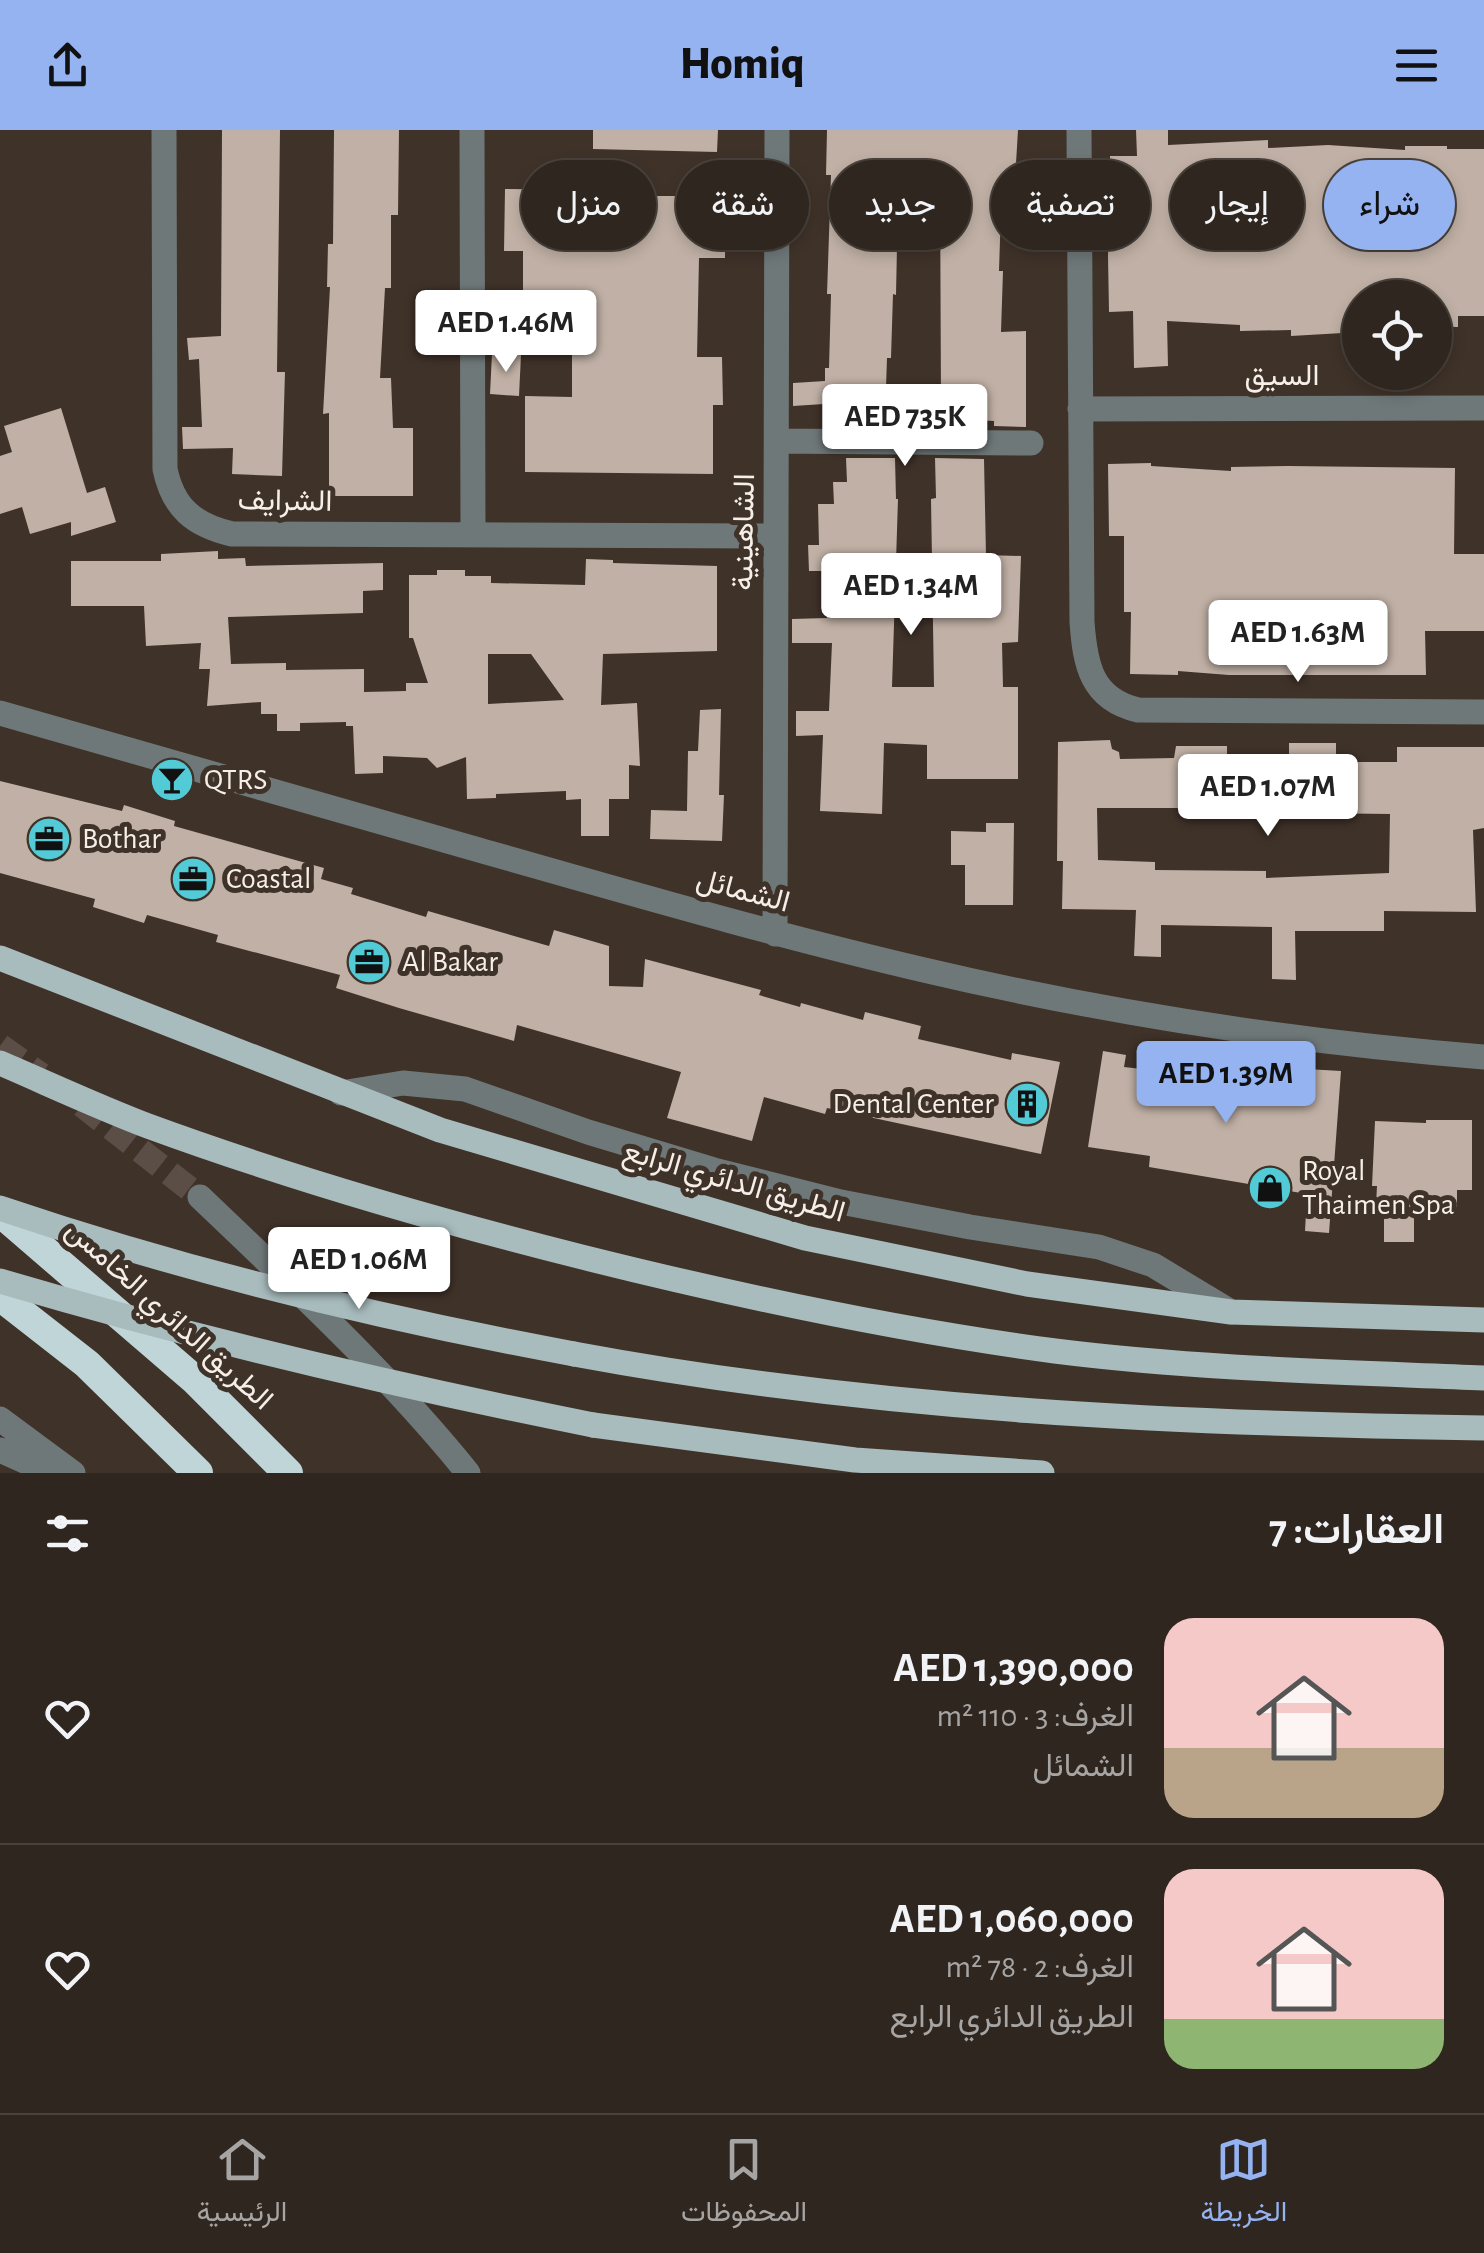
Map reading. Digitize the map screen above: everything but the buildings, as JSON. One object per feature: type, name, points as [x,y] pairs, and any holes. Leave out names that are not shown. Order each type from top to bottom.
[{"type":"highway","name":"الطريق الدائري الخامس","points":[[0,1210],[195,1380],[288,1473]]},
{"type":"highway","points":[[0,1296],[87,1364],[198,1473]]},
{"type":"main road","name":"الطريق الدائري الرابع","points":[[0,958],[440,1130],[806,1238],[1027,1284],[1231,1312],[1484,1320]]},
{"type":"main road","points":[[0,1063],[145,1125],[272,1169],[478,1231],[760,1300],[946,1336],[1058,1351],[1267,1369],[1484,1378]]},
{"type":"main road","points":[[0,1210],[112,1246],[414,1324],[693,1376],[834,1394],[1230,1424],[1484,1428]]},
{"type":"main road","points":[[0,1280],[133,1320],[306,1364],[593,1425],[855,1460],[1042,1473]]},
{"type":"street","name":"الشرايف","points":[[164,130],[165,468],[169,488],[179,506],[194,520],[232,534],[776,536]]},
{"type":"street","points":[[472,130],[473,534]]},
{"type":"street","name":"الشاهينية","points":[[775,934],[777,130]]},
{"type":"street","points":[[1079,130],[1082,622],[1085,660],[1099,688],[1118,705],[1168,712],[1484,712]]},
{"type":"street","name":"السيق","points":[[1080,408],[1484,408]]},
{"type":"street","points":[[778,441],[1032,443]]},
{"type":"street","name":"الشمائل","points":[[0,713],[775,934],[944,975],[1160,1016],[1369,1046],[1484,1057]]},
{"type":"street","points":[[341,1093],[403,1084],[465,1089],[588,1132],[804,1192],[970,1227],[1099,1247],[1154,1265],[1231,1312]]},
{"type":"street","points":[[200,1197],[426,1421],[468,1473]]},
{"type":"street","points":[[0,1419],[73,1473]]},
{"type":"street","points":[[0,1450],[51,1473]]},
{"type":"tunnel","points":[[0,1046],[41,1075]]},
{"type":"tunnel","points":[[82,1105],[200,1197]]},
{"type":"place","name":"QTRS","points":[[172,780]]},
{"type":"place","name":"Bothar","points":[[49,839]]},
{"type":"place","name":"Coastal","points":[[193,879]]},
{"type":"place","name":"Al Bakar","points":[[369,962]]},
{"type":"place","name":"Dental Center","points":[[1027,1104]]},
{"type":"place","name":"Royal Thaimen Spa","points":[[1270,1188]]}]
